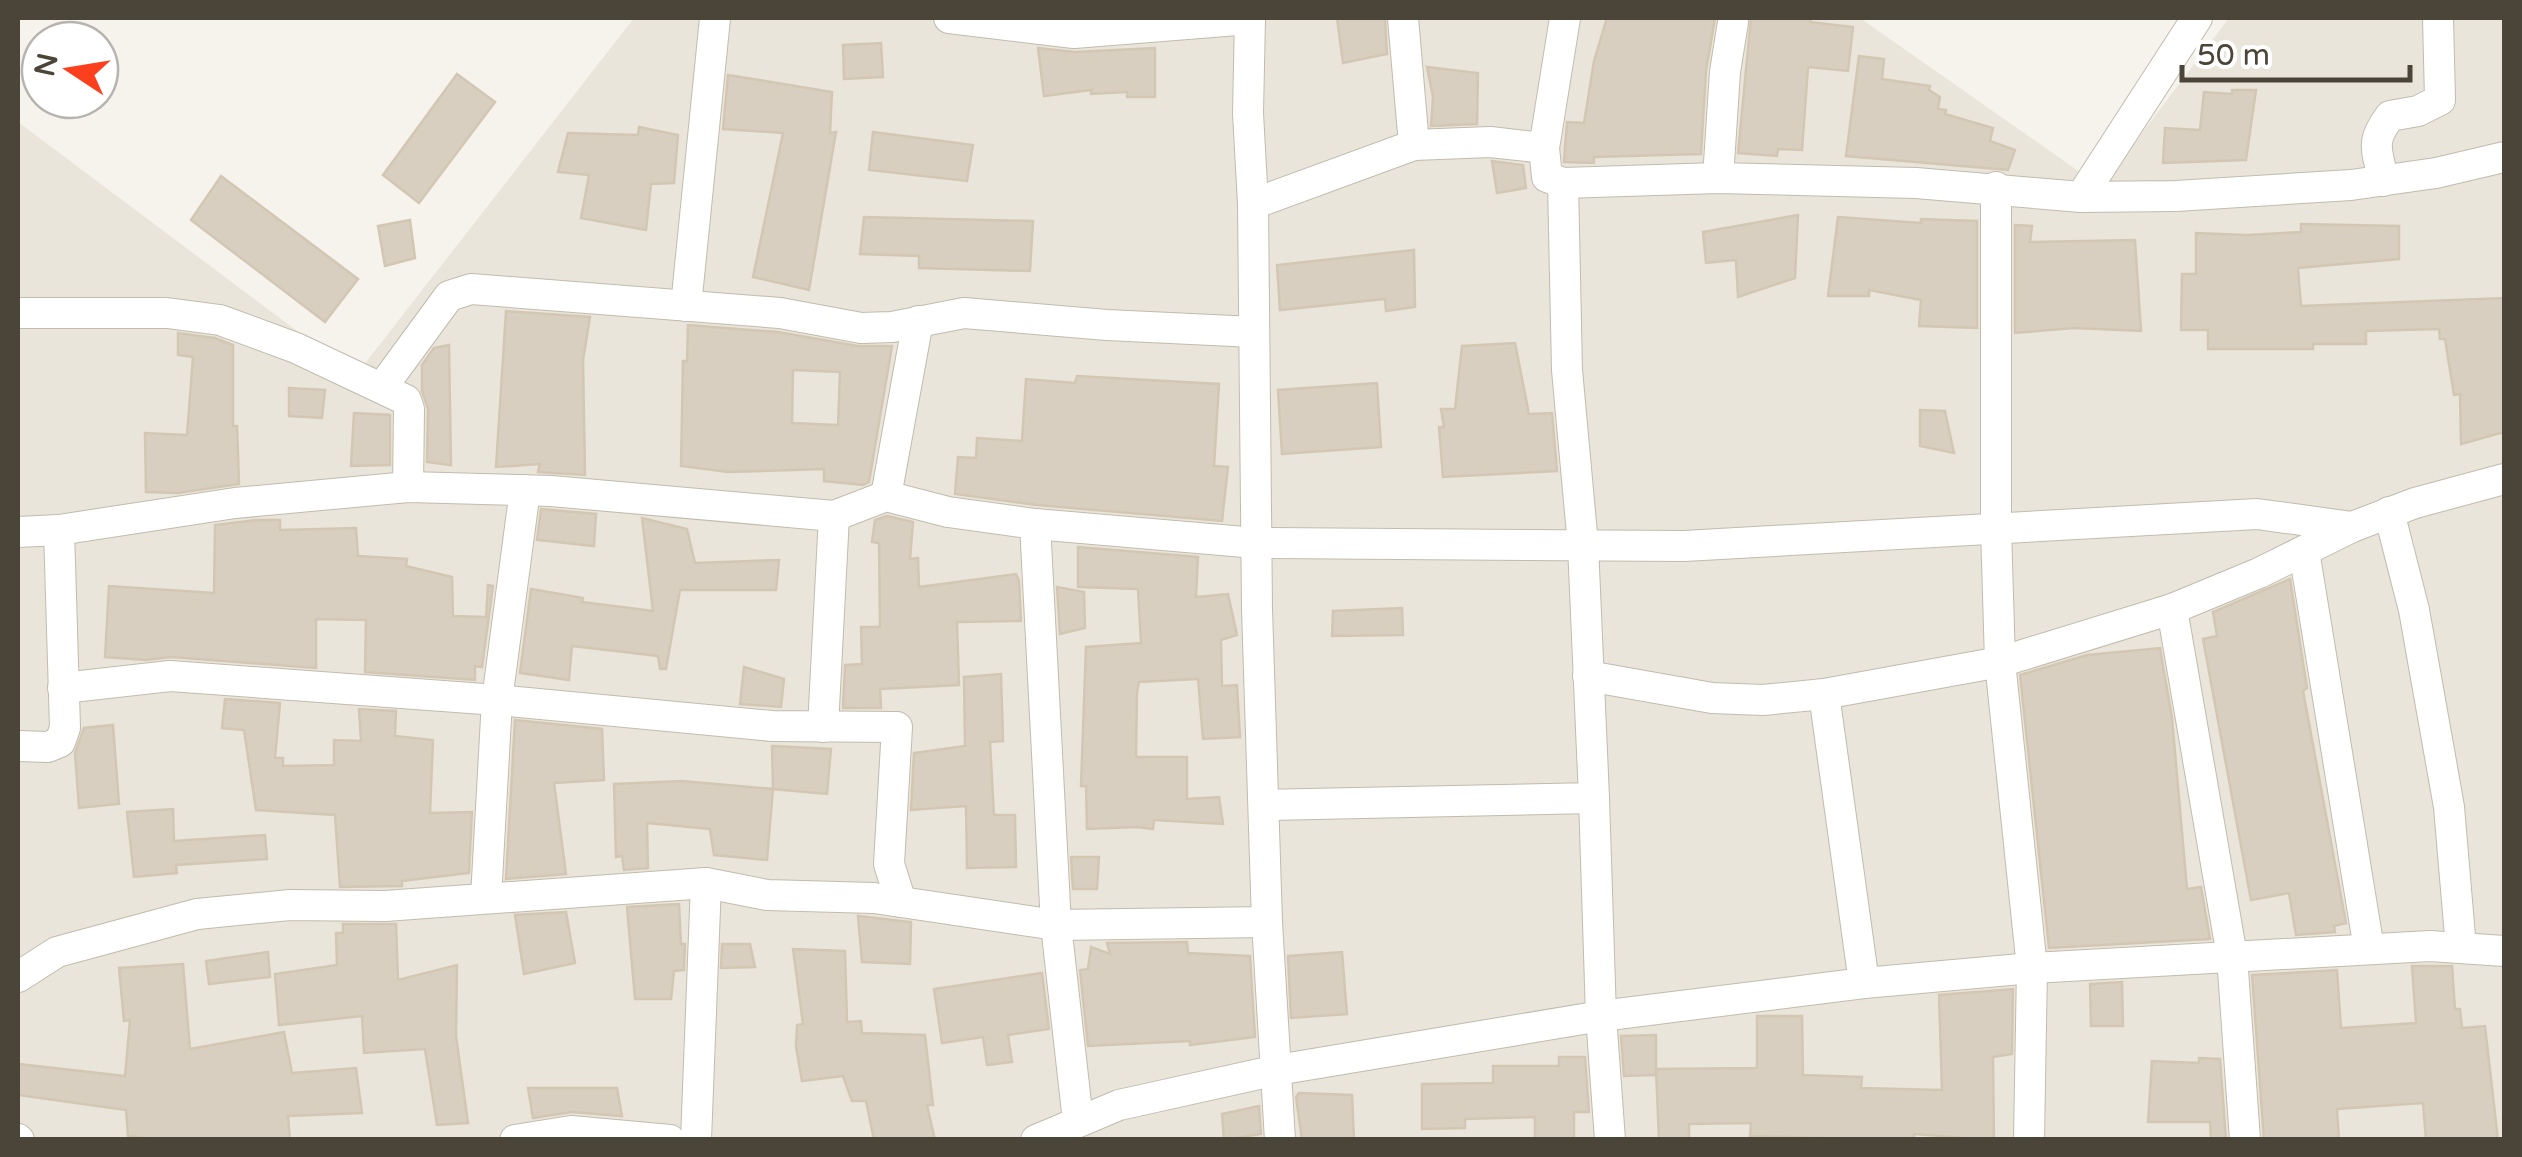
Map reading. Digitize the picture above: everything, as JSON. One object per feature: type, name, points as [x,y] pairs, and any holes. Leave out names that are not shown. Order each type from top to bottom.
[{"type":"street","points":[[686,306],[715,18]]},
{"type":"street","points":[[949,18],[1074,33],[1250,18],[1248,113],[1253,204],[1256,542],[1268,922],[1280,1140]]},
{"type":"street","points":[[1404,18],[1414,145]]},
{"type":"street","points":[[1565,18],[1544,148],[1547,177],[1562,183],[1718,178],[1996,187],[2082,196],[2176,196],[2383,181],[2504,157]]},
{"type":"street","points":[[2082,196],[2197,18]]},
{"type":"street","points":[[2383,181],[2374,147],[2378,132],[2390,116],[2440,100],[2438,18]]},
{"type":"street","points":[[1718,178],[1724,72],[1732,22]]},
{"type":"street","points":[[1253,204],[1414,145],[1490,142],[1544,148]]},
{"type":"street","points":[[1562,183],[1567,370],[1582,545],[1601,1016],[1610,1140]]},
{"type":"street","points":[[1996,187],[2000,662],[2032,968],[2029,1140]]},
{"type":"street","points":[[383,386],[450,296],[471,289],[780,313],[860,328],[892,327],[964,312],[1107,325],[1254,332]]},
{"type":"street","points":[[18,313],[167,313],[220,320],[383,386],[406,400],[409,409],[408,487]]},
{"type":"street","points":[[886,496],[918,321]]},
{"type":"street","points":[[1588,676],[1712,698],[1762,700],[1824,694],[2000,662],[2172,608],[2389,512],[2504,479]]},
{"type":"street","points":[[18,532],[59,530],[235,503],[408,487],[688,501],[834,516],[886,496],[948,512],[1035,524],[1256,542],[1684,546],[2257,514],[2352,527]]},
{"type":"street","points":[[486,898],[497,700],[525,490]]},
{"type":"street","points":[[2389,512],[2414,610],[2449,807],[2461,948]]},
{"type":"street","points":[[823,727],[834,516]]},
{"type":"street","points":[[1035,524],[1056,925],[1078,1121]]},
{"type":"street","points":[[18,746],[48,747],[60,742],[65,728],[59,530]]},
{"type":"street","points":[[2304,550],[2369,949]]},
{"type":"street","points":[[2172,608],[2232,956],[2245,1140]]},
{"type":"street","points":[[64,688],[170,676],[497,700],[772,726],[897,727],[889,864],[901,902]]},
{"type":"street","points":[[1824,694],[1864,982]]},
{"type":"street","points":[[1264,804],[1594,798]]},
{"type":"street","points":[[18,978],[57,952],[197,914],[290,905],[386,906],[706,884],[768,895],[874,898],[1056,925],[1268,922]]},
{"type":"street","points":[[696,1140],[706,884]]},
{"type":"street","points":[[1036,1140],[1119,1104],[1277,1070],[1601,1016],[1864,982],[2032,968],[2430,946],[2504,951]]},
{"type":"street","points":[[515,1140],[570,1131],[670,1140]]},
{"type":"shaded area","points":[[634,18],[1860,18],[2101,187],[2229,18],[2504,18],[2504,1139],[18,1139],[18,122],[356,375]]},
{"type":"building","points":[[1337,18],[1385,18],[1387,54],[1343,63]]},
{"type":"building","points":[[1607,18],[1715,18],[1706,71],[1701,154],[1594,157],[1594,163],[1564,162],[1567,122],[1584,123],[1594,61]]},
{"type":"building","points":[[1751,18],[1811,18],[1810,22],[1853,27],[1848,71],[1808,67],[1802,150],[1778,149],[1777,156],[1738,153]]},
{"type":"building","points":[[881,43],[883,77],[844,79],[843,45]]},
{"type":"building","points":[[1038,48],[1075,52],[1155,48],[1155,97],[1127,97],[1127,92],[1091,94],[1091,90],[1044,96]]},
{"type":"building","points":[[1859,56],[1884,59],[1882,79],[1930,86],[1929,90],[1940,97],[1938,109],[1946,110],[1945,114],[1993,128],[1990,141],[2015,150],[2008,170],[1846,156]]},
{"type":"building","points":[[1427,67],[1478,73],[1477,124],[1431,126],[1433,97]]},
{"type":"building","points":[[457,74],[495,102],[419,203],[383,175]]},
{"type":"building","points":[[728,75],[832,92],[830,133],[836,132],[809,290],[753,277],[783,133],[723,129]]},
{"type":"building","points":[[2232,90],[2256,90],[2246,160],[2163,163],[2165,128],[2200,130],[2204,92],[2232,94]]},
{"type":"building","points":[[639,127],[678,135],[674,183],[651,184],[646,230],[581,218],[589,175],[558,172],[568,133],[638,135]]},
{"type":"building","points":[[873,132],[973,145],[967,181],[869,170]]},
{"type":"building","points":[[1492,161],[1523,165],[1526,188],[1497,193]]},
{"type":"building","points":[[221,176],[358,279],[325,322],[191,220]]},
{"type":"building","points":[[1798,215],[1795,278],[1738,297],[1736,260],[1706,263],[1703,232]]},
{"type":"building","points":[[864,217],[1033,221],[1030,271],[919,268],[919,256],[860,254]]},
{"type":"building","points":[[1838,217],[1921,223],[1921,219],[1977,221],[1977,328],[1919,326],[1921,300],[1869,290],[1869,296],[1828,296]]},
{"type":"building","points":[[410,220],[415,258],[385,266],[378,226]]},
{"type":"building","points":[[2301,224],[2399,226],[2399,259],[2298,268],[2301,306],[2504,298],[2504,432],[2461,444],[2460,394],[2454,395],[2445,339],[2440,339],[2439,329],[2366,331],[2366,344],[2313,344],[2313,349],[2208,349],[2208,330],[2181,330],[2182,274],[2196,274],[2196,233],[2301,232]]},
{"type":"building","points":[[2015,225],[2032,226],[2030,242],[2135,240],[2141,331],[2074,328],[2015,333]]},
{"type":"building","points":[[1414,250],[1415,307],[1386,311],[1385,299],[1280,310],[1277,265]]},
{"type":"building","points":[[506,311],[590,317],[583,360],[585,475],[538,472],[540,464],[496,467]]},
{"type":"building","points":[[688,325],[778,332],[858,346],[892,346],[869,482],[863,485],[824,481],[824,469],[728,472],[681,466],[683,361],[687,361]],"holes":[[[793,370],[840,372],[838,425],[792,423]]]},
{"type":"building","points":[[178,333],[215,338],[233,345],[233,426],[237,426],[239,484],[178,493],[146,492],[145,433],[187,435],[193,357],[178,355]]},
{"type":"building","points":[[1515,343],[1529,414],[1552,413],[1557,471],[1443,477],[1441,409],[1455,409],[1462,346]]},
{"type":"building","points":[[449,345],[451,465],[427,462],[428,409],[422,391],[422,365],[434,348]]},
{"type":"building","points":[[1077,376],[1219,384],[1214,466],[1228,467],[1222,521],[955,494],[958,457],[976,458],[977,438],[1022,441],[1026,379],[1075,383]]},
{"type":"building","points":[[1377,383],[1381,447],[1282,454],[1278,390]]},
{"type":"building","points":[[289,388],[325,390],[322,418],[289,416]]},
{"type":"building","points":[[1920,410],[1945,411],[1954,453],[1920,446]]},
{"type":"building","points":[[354,413],[390,415],[390,465],[351,466]]},
{"type":"building","points":[[541,509],[596,514],[594,546],[537,540]]},
{"type":"building","points":[[887,516],[913,522],[910,559],[918,558],[919,587],[1016,574],[1021,621],[957,622],[959,685],[880,689],[881,708],[843,708],[845,665],[862,664],[861,627],[880,627],[879,543],[872,542],[875,520]]},
{"type":"building","points":[[642,518],[687,529],[695,563],[779,560],[776,590],[680,590],[666,669],[660,669],[658,656],[572,646],[569,680],[520,673],[531,589],[583,598],[582,602],[653,611]]},
{"type":"building","points":[[280,520],[280,530],[356,528],[358,556],[407,559],[406,566],[452,577],[453,616],[486,617],[488,585],[493,586],[482,667],[475,666],[475,680],[365,672],[366,620],[316,619],[316,668],[171,657],[105,657],[109,586],[214,593],[215,525]]},
{"type":"building","points":[[1078,547],[1198,557],[1196,597],[1228,594],[1237,635],[1221,640],[1222,686],[1237,685],[1240,737],[1203,739],[1198,679],[1139,682],[1137,692],[1136,757],[1187,757],[1187,799],[1219,797],[1223,824],[1154,820],[1153,829],[1087,829],[1086,786],[1081,786],[1086,647],[1141,643],[1138,589],[1078,587]]},
{"type":"building","points":[[2290,579],[2307,688],[2303,691],[2346,923],[2334,926],[2335,932],[2296,935],[2289,893],[2251,900],[2203,639],[2217,636],[2213,612]]},
{"type":"building","points":[[1057,587],[1084,592],[1085,628],[1060,634]]},
{"type":"building","points":[[1402,608],[1403,635],[1332,636],[1333,611]]},
{"type":"building","points":[[2160,648],[2172,718],[2187,889],[2201,887],[2210,939],[2049,948],[2020,675],[2087,655]]},
{"type":"building","points":[[744,667],[784,679],[781,707],[740,704]]},
{"type":"building","points":[[1001,674],[1003,741],[990,742],[994,815],[1015,815],[1016,867],[967,868],[966,806],[911,810],[914,753],[965,746],[964,677]]},
{"type":"building","points":[[225,699],[280,703],[275,758],[283,758],[283,766],[334,765],[334,740],[361,741],[359,709],[396,711],[395,736],[433,740],[430,813],[472,812],[469,873],[402,881],[402,886],[340,887],[335,815],[256,810],[244,730],[222,728]]},
{"type":"building","points":[[515,720],[602,729],[604,780],[554,783],[566,874],[506,879]]},
{"type":"building","points":[[113,725],[119,804],[79,808],[75,753],[84,728]]},
{"type":"building","points":[[772,746],[831,749],[827,794],[773,789]]},
{"type":"building","points":[[682,781],[773,789],[767,860],[714,855],[710,829],[647,823],[648,868],[624,870],[622,856],[616,857],[614,784]]},
{"type":"building","points":[[173,809],[174,841],[265,835],[267,859],[176,865],[177,873],[134,877],[127,812]]},
{"type":"building","points":[[1071,857],[1099,857],[1097,889],[1073,889]]},
{"type":"building","points":[[679,904],[684,970],[674,971],[671,999],[635,999],[627,907]]},
{"type":"building","points":[[566,912],[575,963],[524,974],[515,915]]},
{"type":"building","points":[[858,916],[911,922],[910,964],[862,962]]},
{"type":"building","points":[[343,924],[396,924],[398,980],[457,965],[456,1036],[468,1123],[437,1125],[425,1049],[364,1053],[362,1016],[279,1025],[275,974],[337,965],[336,933],[343,933]]},
{"type":"building","points":[[1187,942],[1188,953],[1250,956],[1255,1037],[1190,1045],[1190,1041],[1088,1046],[1080,970],[1088,969],[1091,947],[1110,954],[1107,943]]},
{"type":"building","points":[[722,944],[750,944],[755,967],[721,968]]},
{"type":"building","points":[[793,949],[845,951],[847,1022],[861,1021],[862,1033],[925,1035],[933,1105],[927,1105],[935,1140],[874,1140],[866,1101],[852,1101],[843,1076],[802,1081],[796,1047],[797,1025],[803,1024]]},
{"type":"building","points":[[268,952],[270,977],[209,984],[206,961]]},
{"type":"building","points":[[1342,952],[1347,1014],[1291,1018],[1288,956]]},
{"type":"building","points":[[183,964],[190,1049],[284,1032],[292,1073],[356,1068],[362,1113],[288,1116],[290,1140],[160,1140],[128,1136],[126,1110],[18,1095],[18,1064],[125,1076],[130,1020],[124,1021],[119,968]]},
{"type":"building","points":[[2412,966],[2452,966],[2455,1009],[2460,1009],[2462,1028],[2485,1026],[2498,1140],[2426,1140],[2423,1103],[2337,1109],[2339,1140],[2264,1140],[2252,975],[2337,970],[2341,1028],[2416,1023]]},
{"type":"building","points":[[1042,973],[1049,1029],[1008,1035],[1012,1062],[987,1065],[983,1037],[942,1043],[934,989]]},
{"type":"building","points":[[2122,982],[2123,1026],[2091,1026],[2090,984]]},
{"type":"building","points":[[2013,989],[2012,1054],[1993,1057],[1994,1140],[1914,1134],[1914,1140],[1750,1136],[1751,1123],[1689,1124],[1689,1140],[1659,1140],[1656,1069],[1757,1068],[1757,1016],[1802,1016],[1803,1075],[1862,1077],[1861,1088],[1942,1090],[1939,995]]},
{"type":"building","points":[[1656,1035],[1656,1075],[1624,1076],[1621,1036]]},
{"type":"building","points":[[1559,1057],[1585,1057],[1589,1112],[1574,1112],[1574,1140],[1535,1140],[1535,1117],[1465,1119],[1465,1128],[1422,1129],[1422,1084],[1493,1083],[1493,1066],[1559,1066]]},
{"type":"building","points":[[2199,1058],[2220,1059],[2226,1140],[2211,1140],[2210,1122],[2148,1122],[2152,1061],[2199,1063]]},
{"type":"building","points":[[528,1088],[617,1088],[622,1116],[572,1112],[533,1118]]},
{"type":"building","points":[[1299,1093],[1352,1095],[1354,1140],[1302,1140],[1296,1097]]},
{"type":"building","points":[[1259,1106],[1261,1134],[1224,1140],[1222,1114]]}]
